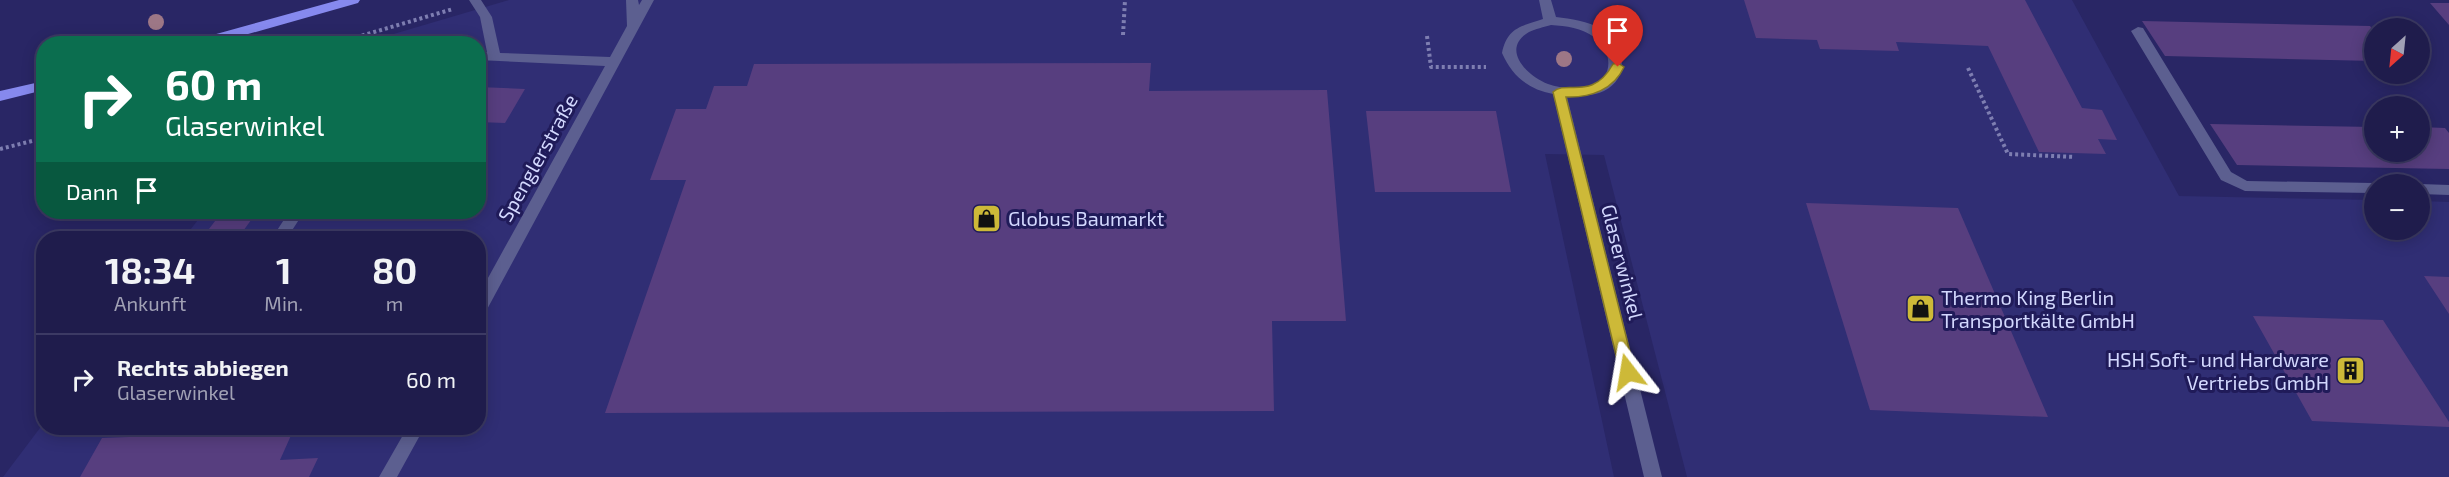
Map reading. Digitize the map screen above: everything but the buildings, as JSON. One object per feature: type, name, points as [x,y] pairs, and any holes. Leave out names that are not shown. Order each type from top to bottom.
[{"type":"main road","points":[[225,36],[354,0]]},
{"type":"main road","points":[[0,96],[36,86]]},
{"type":"street","points":[[632,0],[634,26]]},
{"type":"street","name":"Spenglerstraße","points":[[486,284],[648,0]]},
{"type":"street","points":[[1545,0],[1550,21]]},
{"type":"street","points":[[477,1],[486,17],[494,56]]},
{"type":"street","points":[[1550,21],[1584,27],[1599,34],[1610,44],[1617,56],[1618,67],[1613,77],[1605,85],[1576,93],[1559,92],[1542,88],[1516,71],[1510,60],[1508,49],[1512,39],[1521,30],[1534,24],[1550,21]]},
{"type":"street","points":[[2138,31],[2226,176],[2245,186],[2364,188]]},
{"type":"street","points":[[486,56],[614,62]]},
{"type":"street","name":"Glaserwinkel","points":[[1559,92],[1653,477]]},
{"type":"street","points":[[2430,189],[2449,190]]},
{"type":"street","points":[[388,477],[412,435]]},
{"type":"path","points":[[1123,35],[1125,0]]},
{"type":"path","points":[[357,36],[477,1]]},
{"type":"path","points":[[1427,36],[1431,67],[1488,67]]},
{"type":"path","points":[[1968,68],[2008,154],[2075,157]]},
{"type":"path","points":[[0,149],[36,140]]},
{"type":"shaded area","points":[[509,0],[2072,0],[2179,196],[2364,200],[2364,240],[2430,240],[2430,201],[2449,202],[2449,477],[1687,477],[1604,155],[1545,154],[1614,477],[3,477],[36,433],[486,435],[486,231],[189,231],[199,219],[486,219],[486,36],[387,36]]},
{"type":"place","name":"Globus Baumarkt","points":[[987,219]]},
{"type":"place","name":"Thermo King Berlin Transportkälte GmbH","points":[[1920,309]]},
{"type":"place","name":"HSH Soft- und Hardware Vertriebs GmbH","points":[[2350,371]]},
{"type":"route","points":[[1618,67],[1613,77],[1605,85],[1592,91],[1559,92],[1628,372]]}]
